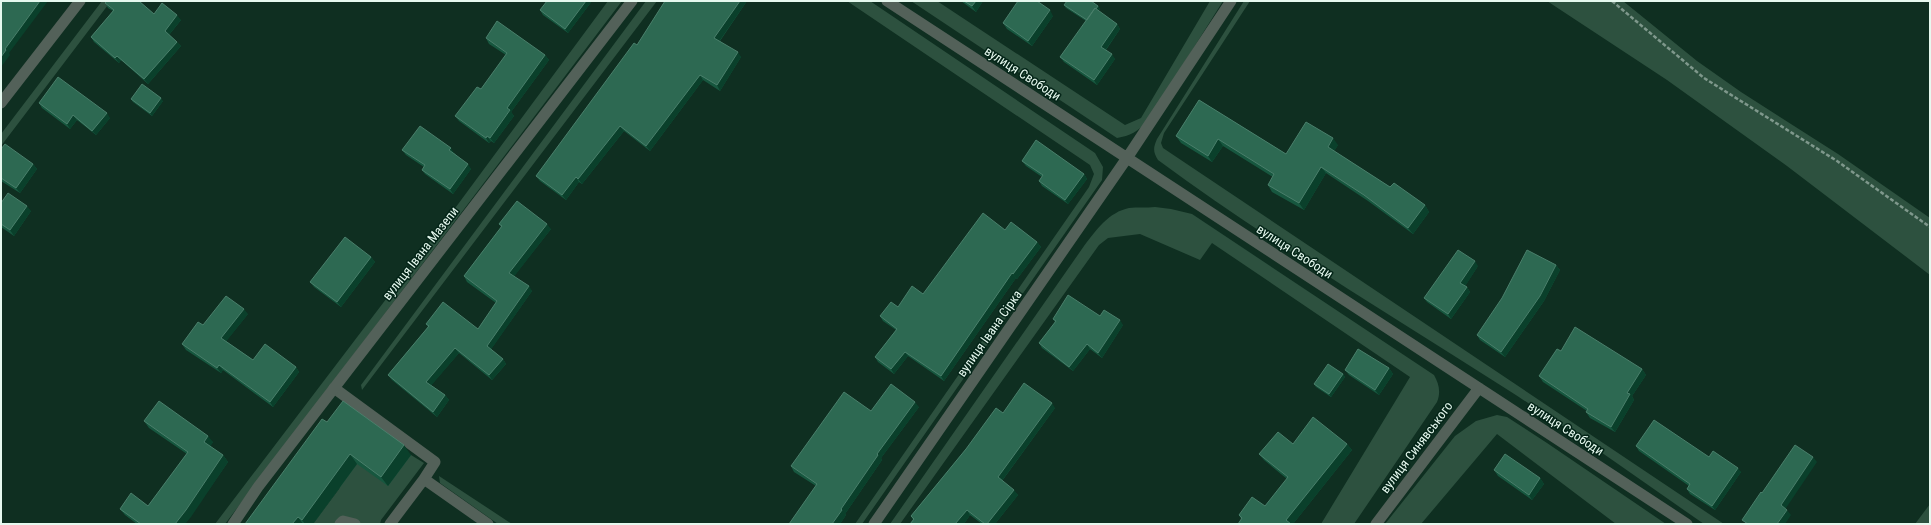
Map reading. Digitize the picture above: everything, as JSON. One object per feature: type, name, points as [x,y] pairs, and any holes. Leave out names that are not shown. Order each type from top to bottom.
[{"type":"street","points":[[1,103],[80,1]]},
{"type":"street","name":"вулиця Івана Мазепи","points":[[233,524],[258,487],[632,1]]},
{"type":"street","name":"вулиця Свободи","points":[[887,1],[1687,524]]},
{"type":"street","name":"вулиця Івана Сірка","points":[[874,524],[1127,158],[1231,1]]},
{"type":"street","points":[[334,388],[435,462],[390,524]]},
{"type":"street","name":"вулиця Синявського","points":[[1376,524],[1478,388]]},
{"type":"street","points":[[424,479],[488,524]]},
{"type":"street","points":[[340,524],[343,521],[355,524]]},
{"type":"path","points":[[1612,1],[1704,78],[1837,161],[1930,227]]},
{"type":"green space","points":[[102,1],[111,1],[1,146],[1,134]]},
{"type":"green space","points":[[608,1],[622,1],[225,524],[215,524],[453,211]]},
{"type":"green space","points":[[646,1],[657,1],[362,390],[361,385]]},
{"type":"green space","points":[[847,1],[870,1],[1095,153],[1103,167],[1102,180],[862,524],[855,524],[1089,187],[1094,174],[1090,165]]},
{"type":"green space","points":[[911,1],[937,1],[1125,125],[1141,118],[1210,1],[1223,1],[1147,122],[1134,133],[1117,138]]},
{"type":"green space","points":[[1244,1],[1250,1],[1164,133],[1161,143],[1163,148],[1724,524],[1704,524],[1558,423],[1287,249],[1158,160],[1154,150],[1157,139]]},
{"type":"green space","points":[[1547,1],[1623,1],[1697,61],[1741,92],[1838,154],[1930,218],[1930,275],[1787,166],[1667,80]]},
{"type":"green space","points":[[1155,207],[1192,214],[1434,375],[1439,388],[1437,402],[1354,524],[1321,524],[1410,377],[1212,243],[1200,260],[1140,234],[1108,238],[1099,245],[900,524],[890,524],[1093,234],[1115,213],[1129,208]]},
{"type":"green space","points":[[1497,415],[1507,417],[1666,524],[1616,524],[1497,434],[1421,524],[1385,524],[1455,436],[1476,421]]},
{"type":"green space","points":[[411,455],[424,463],[381,520],[380,524],[313,524],[339,489],[352,461]]},
{"type":"green space","points":[[439,476],[512,524],[498,524],[440,483]]},
{"type":"green space","points":[[1930,504],[1930,524],[1915,524]]},
{"type":"building","points":[[1,1],[40,1],[5,49],[6,50],[1,57]]},
{"type":"building","points":[[107,1],[139,1],[154,14],[162,3],[177,15],[165,31],[177,42],[144,79],[117,56],[115,58],[91,37],[114,10],[105,3]]},
{"type":"building","points":[[547,1],[586,1],[565,29],[540,10]]},
{"type":"building","points":[[665,1],[740,1],[714,38],[738,52],[717,85],[700,75],[646,146],[620,126],[578,179],[576,177],[562,195],[536,176],[634,43],[637,45]]},
{"type":"building","points":[[964,1],[976,1],[972,6]]},
{"type":"building","points":[[1018,1],[1037,1],[1050,10],[1028,41],[1003,23]]},
{"type":"building","points":[[1067,1],[1091,1],[1098,6],[1087,20],[1064,5]]},
{"type":"building","points":[[1095,8],[1117,24],[1101,47],[1112,54],[1094,80],[1060,57]]},
{"type":"building","points":[[497,21],[545,55],[507,108],[510,110],[490,138],[487,136],[486,138],[455,116],[477,87],[481,89],[507,53],[486,38]]},
{"type":"building","points":[[58,77],[107,113],[92,131],[73,115],[67,124],[39,103]]},
{"type":"building","points":[[142,84],[161,98],[150,113],[131,99]]},
{"type":"building","points":[[1199,100],[1286,154],[1306,122],[1333,138],[1328,147],[1390,187],[1394,183],[1425,205],[1408,228],[1364,195],[1321,167],[1299,203],[1268,185],[1274,174],[1218,139],[1208,156],[1176,136]]},
{"type":"building","points":[[420,126],[451,148],[449,150],[468,164],[450,189],[422,170],[425,165],[402,150]]},
{"type":"building","points":[[1036,140],[1084,174],[1065,200],[1039,181],[1043,175],[1022,161]]},
{"type":"building","points":[[5,144],[33,164],[16,188],[1,178],[1,149]]},
{"type":"building","points":[[8,193],[27,206],[10,230],[1,224],[1,203]]},
{"type":"building","points":[[517,201],[547,224],[509,273],[529,286],[487,346],[503,359],[489,375],[455,348],[426,382],[445,395],[433,412],[388,375],[429,326],[426,324],[443,302],[478,329],[497,301],[464,276],[502,226],[499,224]]},
{"type":"building","points":[[983,213],[1005,230],[1011,222],[1037,242],[1013,274],[1012,273],[941,376],[905,352],[891,369],[875,357],[897,329],[880,316],[891,302],[898,307],[912,286],[923,294]]},
{"type":"building","points":[[345,237],[371,257],[337,302],[310,282]]},
{"type":"building","points":[[1458,250],[1475,261],[1460,283],[1467,287],[1448,314],[1424,298]]},
{"type":"building","points":[[1527,250],[1556,265],[1540,296],[1501,352],[1477,335],[1502,298]]},
{"type":"building","points":[[1068,295],[1100,316],[1104,310],[1120,320],[1098,353],[1087,344],[1069,367],[1039,343],[1056,321],[1053,319]]},
{"type":"building","points":[[226,296],[244,309],[221,338],[253,360],[265,344],[296,367],[270,402],[219,365],[217,368],[182,344],[198,322],[203,325]]},
{"type":"building","points":[[1575,327],[1642,369],[1627,393],[1630,394],[1611,427],[1586,412],[1588,409],[1539,376],[1557,349],[1561,351]]},
{"type":"building","points":[[1358,349],[1389,368],[1375,390],[1345,370]]},
{"type":"building","points":[[1328,364],[1343,374],[1329,394],[1314,384]]},
{"type":"building","points":[[1024,383],[1052,403],[998,477],[1014,490],[987,524],[967,510],[955,524],[910,524],[914,519],[911,516],[966,449],[996,408],[1003,413]]},
{"type":"building","points":[[891,384],[915,402],[877,454],[878,455],[832,524],[789,524],[817,484],[791,466],[844,392],[871,411]]},
{"type":"building","points":[[159,401],[208,436],[204,442],[223,455],[175,524],[141,524],[120,509],[131,493],[148,506],[188,452],[144,421]]},
{"type":"building","points":[[343,401],[404,445],[381,477],[350,454],[302,520],[298,517],[292,524],[245,524],[322,419],[327,422]]},
{"type":"building","points":[[1313,417],[1347,444],[1286,520],[1291,524],[1238,524],[1242,518],[1239,515],[1252,497],[1265,506],[1288,477],[1259,454],[1278,432],[1293,444]]},
{"type":"building","points":[[1654,420],[1709,457],[1713,451],[1738,468],[1712,506],[1687,489],[1690,484],[1636,446]]},
{"type":"building","points":[[1795,445],[1813,457],[1781,505],[1787,510],[1777,524],[1748,524],[1742,520]]},
{"type":"building","points":[[1505,454],[1540,478],[1529,495],[1494,470]]}]
